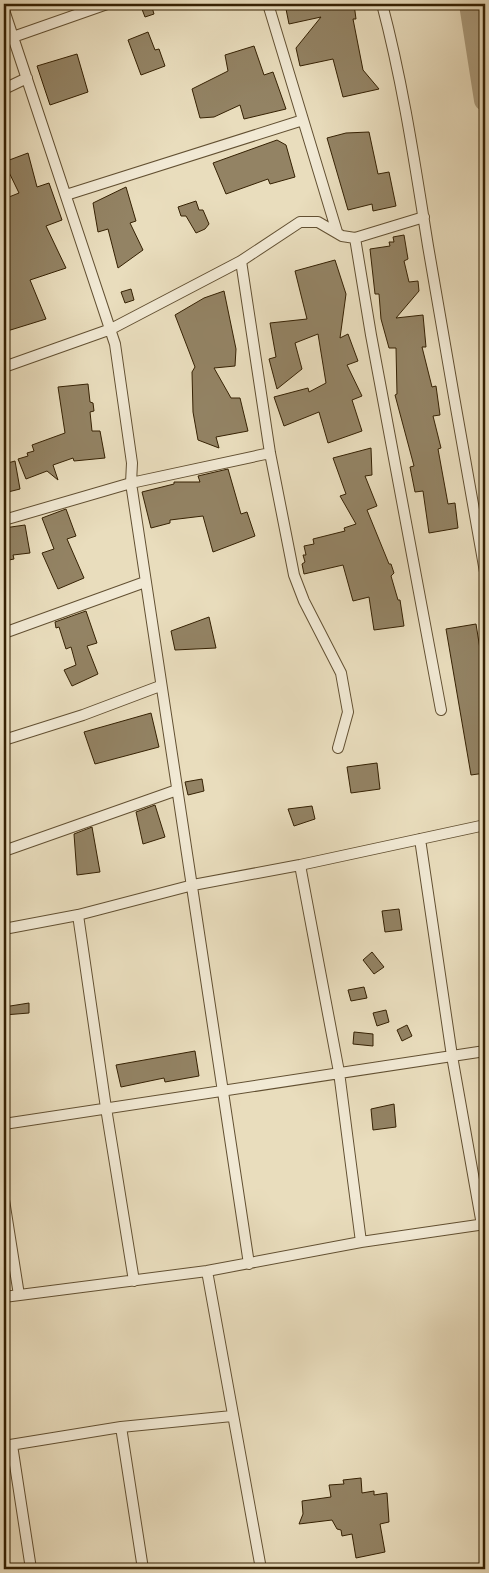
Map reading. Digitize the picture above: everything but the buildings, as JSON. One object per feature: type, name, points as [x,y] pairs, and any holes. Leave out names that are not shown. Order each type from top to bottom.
[{"type":"street","points":[[13,37],[107,4]]},
{"type":"street","points":[[268,4],[337,232]]},
{"type":"street","points":[[382,4],[391,39],[424,217],[464,459],[485,572]]},
{"type":"street","points":[[4,10],[116,344],[132,463],[131,483],[160,686],[224,1091],[249,1264]]},
{"type":"street","points":[[4,89],[27,78]]},
{"type":"street","points":[[66,196],[303,120]]},
{"type":"street","points":[[4,367],[110,329],[241,261],[300,222],[318,222],[342,236],[356,238],[424,217]]},
{"type":"street","points":[[356,238],[371,335],[441,710]]},
{"type":"street","points":[[241,261],[270,453],[294,575],[304,601],[341,673],[348,712],[338,748]]},
{"type":"street","points":[[4,520],[131,483],[270,453]]},
{"type":"street","points":[[4,632],[145,582]]},
{"type":"street","points":[[4,740],[83,715],[160,686]]},
{"type":"street","points":[[4,851],[177,790]]},
{"type":"street","points":[[4,929],[78,915],[192,885],[300,865],[485,825]]},
{"type":"street","points":[[4,1297],[207,1271],[361,1242],[484,1224],[452,1056],[420,839]]},
{"type":"street","points":[[300,865],[339,1072],[361,1242]]},
{"type":"street","points":[[78,915],[106,1108],[134,1281]]},
{"type":"street","points":[[4,1124],[485,1050]]},
{"type":"street","points":[[4,1200],[20,1295]]},
{"type":"street","points":[[207,1271],[261,1569]]},
{"type":"street","points":[[31,1569],[8,1446],[121,1427],[232,1416]]},
{"type":"street","points":[[121,1427],[143,1569]]},
{"type":"lane","points":[[465,1569],[485,1566]]},
{"type":"lane","points":[[383,1569],[413,1567],[448,1569]]},
{"type":"waterway","points":[[470,4],[485,100]]}]
